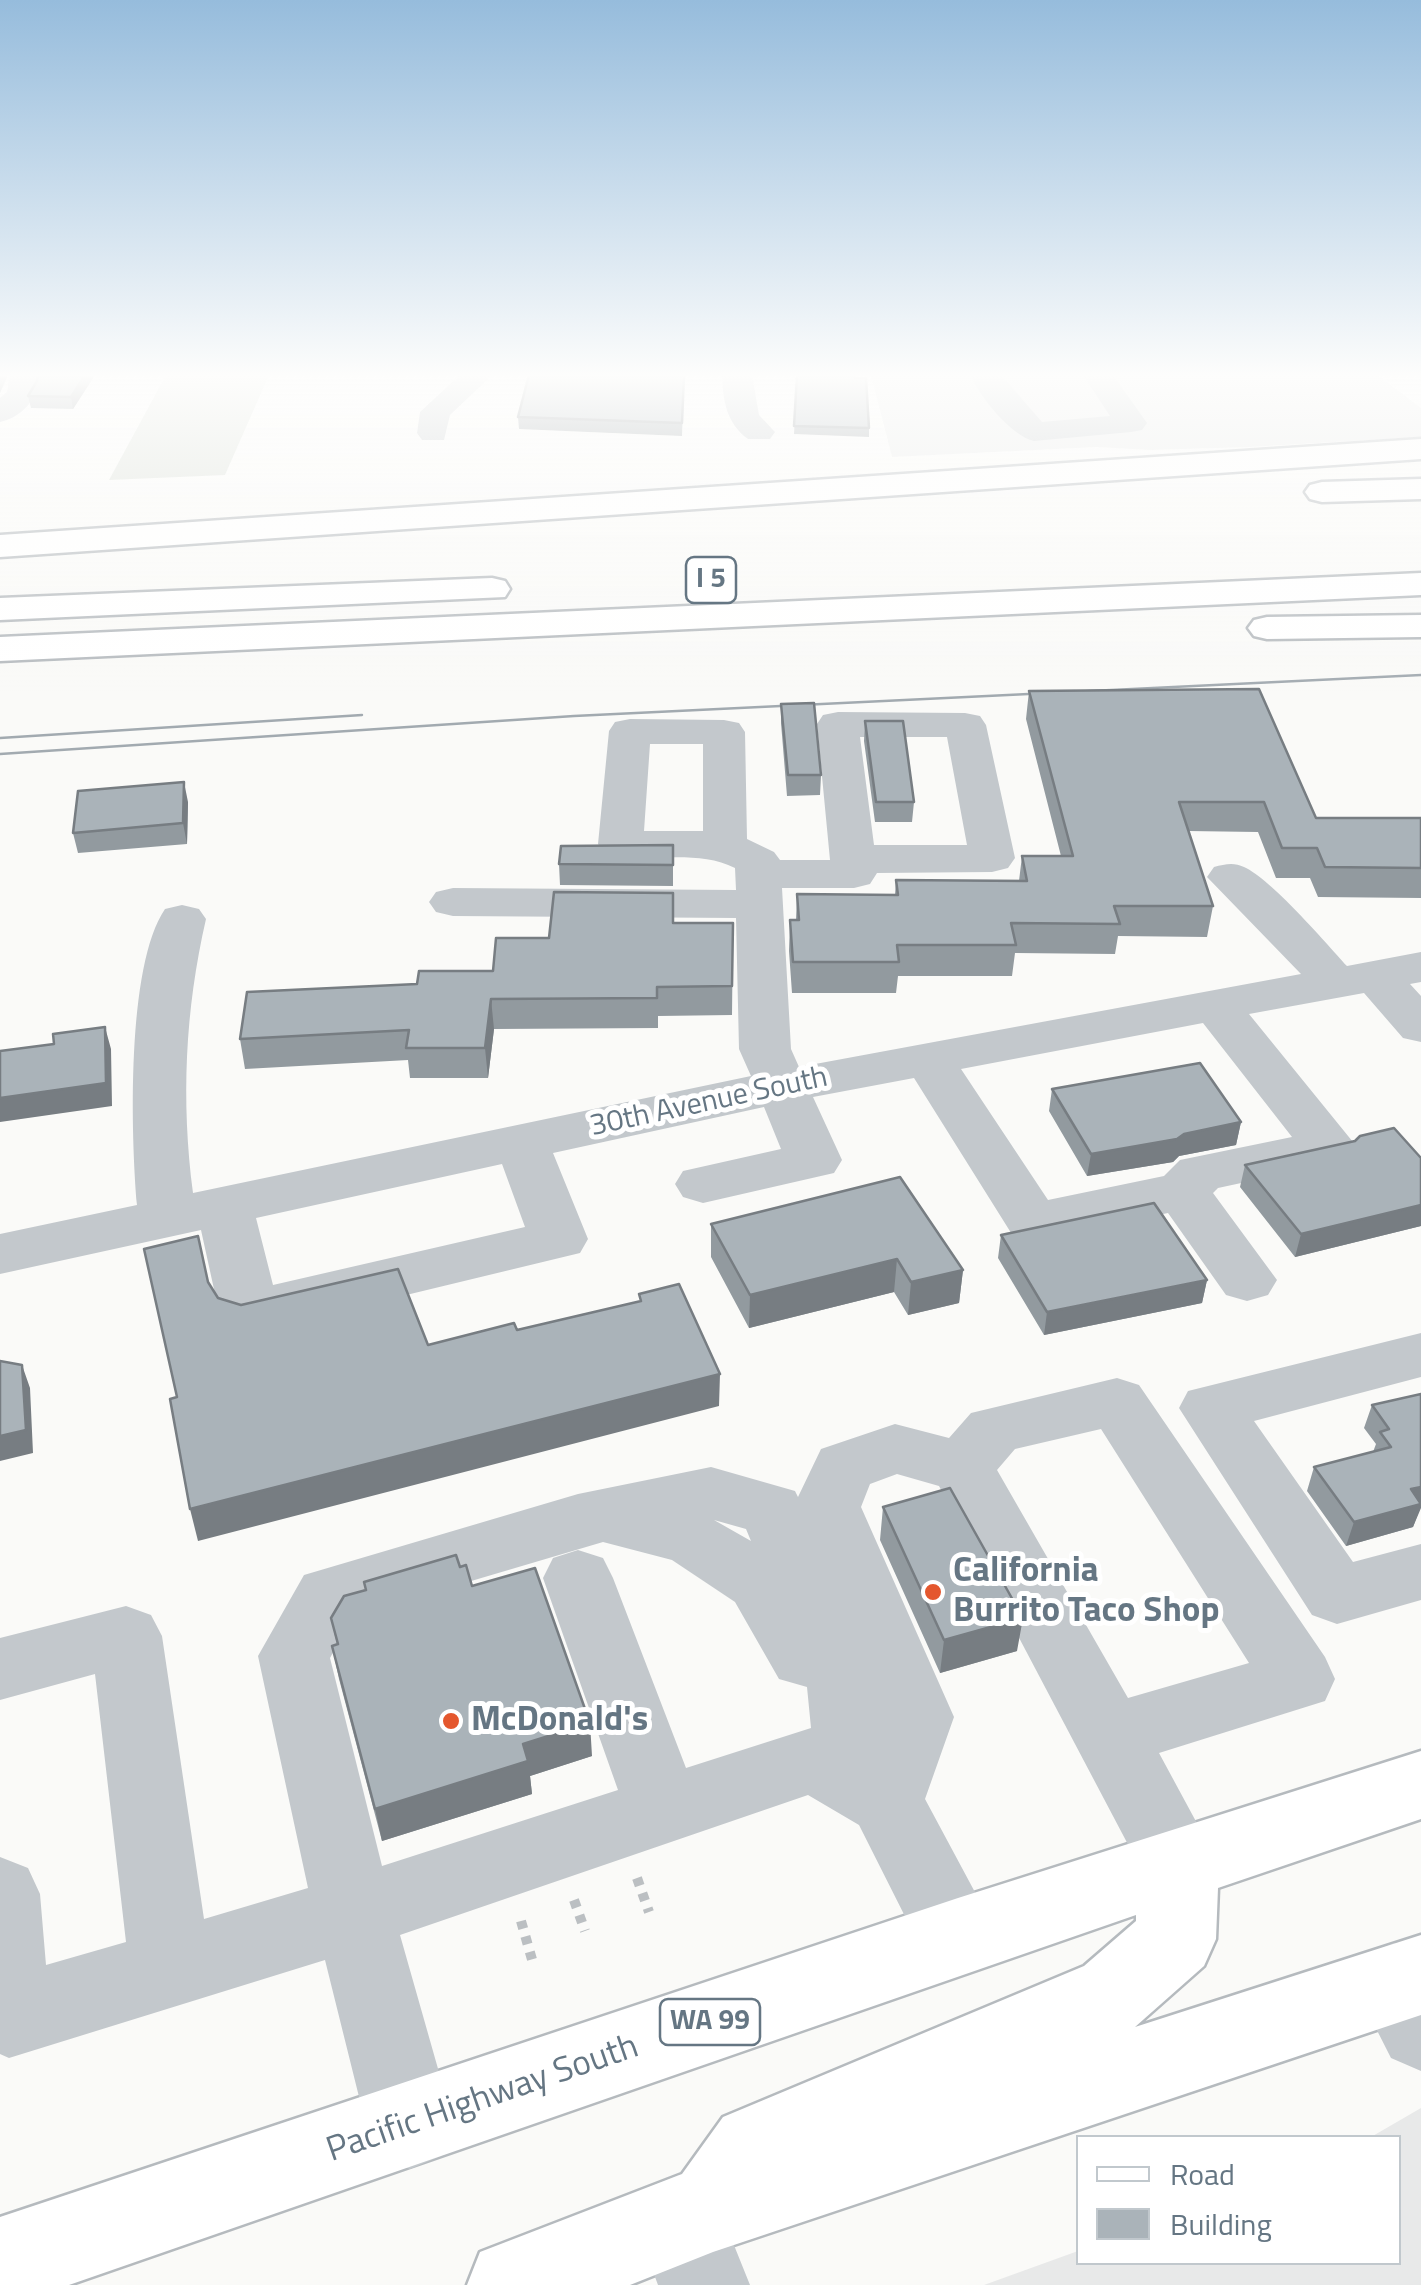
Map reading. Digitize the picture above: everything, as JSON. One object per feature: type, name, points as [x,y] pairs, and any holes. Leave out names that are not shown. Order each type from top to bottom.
[{"type":"main road","points":[[0,546],[943,482]]},
{"type":"main road","points":[[1286,494],[1421,488]]},
{"type":"main road","name":"I 5","points":[[0,546],[1190,497]]},
{"type":"main road","points":[[1051,566],[1421,551]]},
{"type":"main road","points":[[0,650],[1421,584]]},
{"type":"main road","points":[[0,609],[536,588]]},
{"type":"main road","points":[[0,683],[1205,628],[1421,626]]},
{"type":"main road","name":"Pacific Highway South","points":[[0,2263],[958,1937],[1421,1785]]},
{"type":"main road","points":[[699,2238],[754,2148],[1113,1995],[1175,1939],[1180,1864]]},
{"type":"main road","points":[[513,2285],[699,2238],[1412,1996]]},
{"type":"street","points":[[453,902],[748,874],[854,874],[852,860]]},
{"type":"street","points":[[703,1184],[814,1160],[765,1049],[748,874]]},
{"type":"street","points":[[1230,877],[1289,930],[1376,974],[1421,1027]]},
{"type":"street","points":[[167,1217],[157,1081],[166,978],[182,919]]},
{"type":"street","name":"30th Avenue South","points":[[0,1254],[779,1087],[1376,974]]},
{"type":"street","points":[[929,1060],[1034,1222],[1182,1191],[1200,1173],[1329,1147],[1214,1004]]},
{"type":"street","points":[[224,1206],[250,1312],[559,1239],[521,1142]]},
{"type":"street","points":[[1182,1191],[1247,1280]]},
{"type":"street","points":[[1421,1355],[1211,1408],[1337,1595],[1421,1572]]},
{"type":"street","points":[[962,1467],[994,1430],[1117,1402],[1299,1679],[1111,1736]]},
{"type":"street","points":[[870,1792],[917,1717],[828,1507],[844,1467],[896,1449],[962,1467],[1180,1864]]},
{"type":"street","points":[[410,2124],[354,1914],[294,1656],[329,1595],[588,1547],[711,1493],[771,1510],[842,1668],[870,1792],[958,1937]]},
{"type":"street","points":[[588,1547],[647,1837]]},
{"type":"street","points":[[0,1669],[126,1636],[172,1970]]},
{"type":"street","points":[[0,1894],[9,2017],[354,1914],[647,1837],[814,1760],[870,1792]]},
{"type":"path","points":[[647,1837],[649,1912]]},
{"type":"path","points":[[571,1890],[585,1932]]},
{"type":"path","points":[[520,1916],[533,1963]]},
{"type":"shaded area","points":[[1421,2108],[1421,2285],[984,2285],[1076,2252],[1076,2265],[1401,2265],[1401,2135],[1374,2135]]},
{"type":"building","points":[[1259,689],[1316,818],[1421,818],[1421,868],[1325,867],[1317,848],[1282,848],[1264,802],[1179,802],[1213,906],[1114,906],[1120,924],[1011,923],[1016,945],[897,945],[899,962],[793,962],[790,920],[799,920],[797,894],[898,895],[896,880],[1027,881],[1022,856],[1073,856],[1029,691]]},
{"type":"building","points":[[814,703],[821,775],[788,775],[781,704]]},
{"type":"building","points":[[865,721],[903,721],[914,802],[876,802]]},
{"type":"building","points":[[184,782],[183,823],[73,833],[78,791]]},
{"type":"building","points":[[673,845],[673,865],[559,864],[561,846]]},
{"type":"building","points":[[554,892],[673,893],[673,923],[733,923],[732,986],[657,987],[657,998],[491,999],[485,1048],[406,1048],[409,1030],[240,1039],[247,992],[417,984],[419,971],[493,971],[496,938],[549,938]]},
{"type":"building","points":[[105,1027],[106,1083],[0,1098],[0,1051],[54,1044],[53,1034]]},
{"type":"building","points":[[1200,1063],[1241,1122],[1184,1134],[1177,1139],[1091,1154],[1052,1089]]},
{"type":"building","points":[[1394,1128],[1421,1158],[1421,1205],[1301,1234],[1245,1165],[1355,1141],[1360,1136]]},
{"type":"building","points":[[900,1177],[963,1270],[911,1282],[897,1259],[750,1295],[711,1224]]},
{"type":"building","points":[[1154,1203],[1207,1280],[1047,1312],[1001,1235]]},
{"type":"building","points":[[198,1236],[208,1282],[218,1298],[241,1305],[398,1269],[428,1345],[514,1323],[517,1330],[641,1301],[639,1294],[679,1284],[720,1374],[190,1509],[170,1399],[177,1397],[144,1249]]},
{"type":"building","points":[[0,1361],[22,1365],[26,1430],[0,1436]]},
{"type":"building","points":[[1421,1394],[1421,1487],[1411,1489],[1421,1504],[1354,1522],[1314,1467],[1391,1447],[1380,1432],[1389,1429],[1372,1405]]},
{"type":"building","points":[[950,1488],[1023,1618],[944,1640],[883,1507]]},
{"type":"building","name":"McDonald's","points":[[456,1555],[460,1567],[466,1565],[472,1586],[535,1568],[590,1723],[523,1744],[528,1761],[375,1809],[332,1646],[338,1644],[331,1618],[344,1596],[366,1590],[364,1582]]},
{"type":"tram line","points":[[0,754],[574,716],[1421,675]]},
{"type":"tram line","points":[[0,738],[362,715]]},
{"type":"place","name":"California Burrito Taco Shop","points":[[933,1592]]},
{"type":"place","name":"McDonald's","points":[[451,1721]]}]
